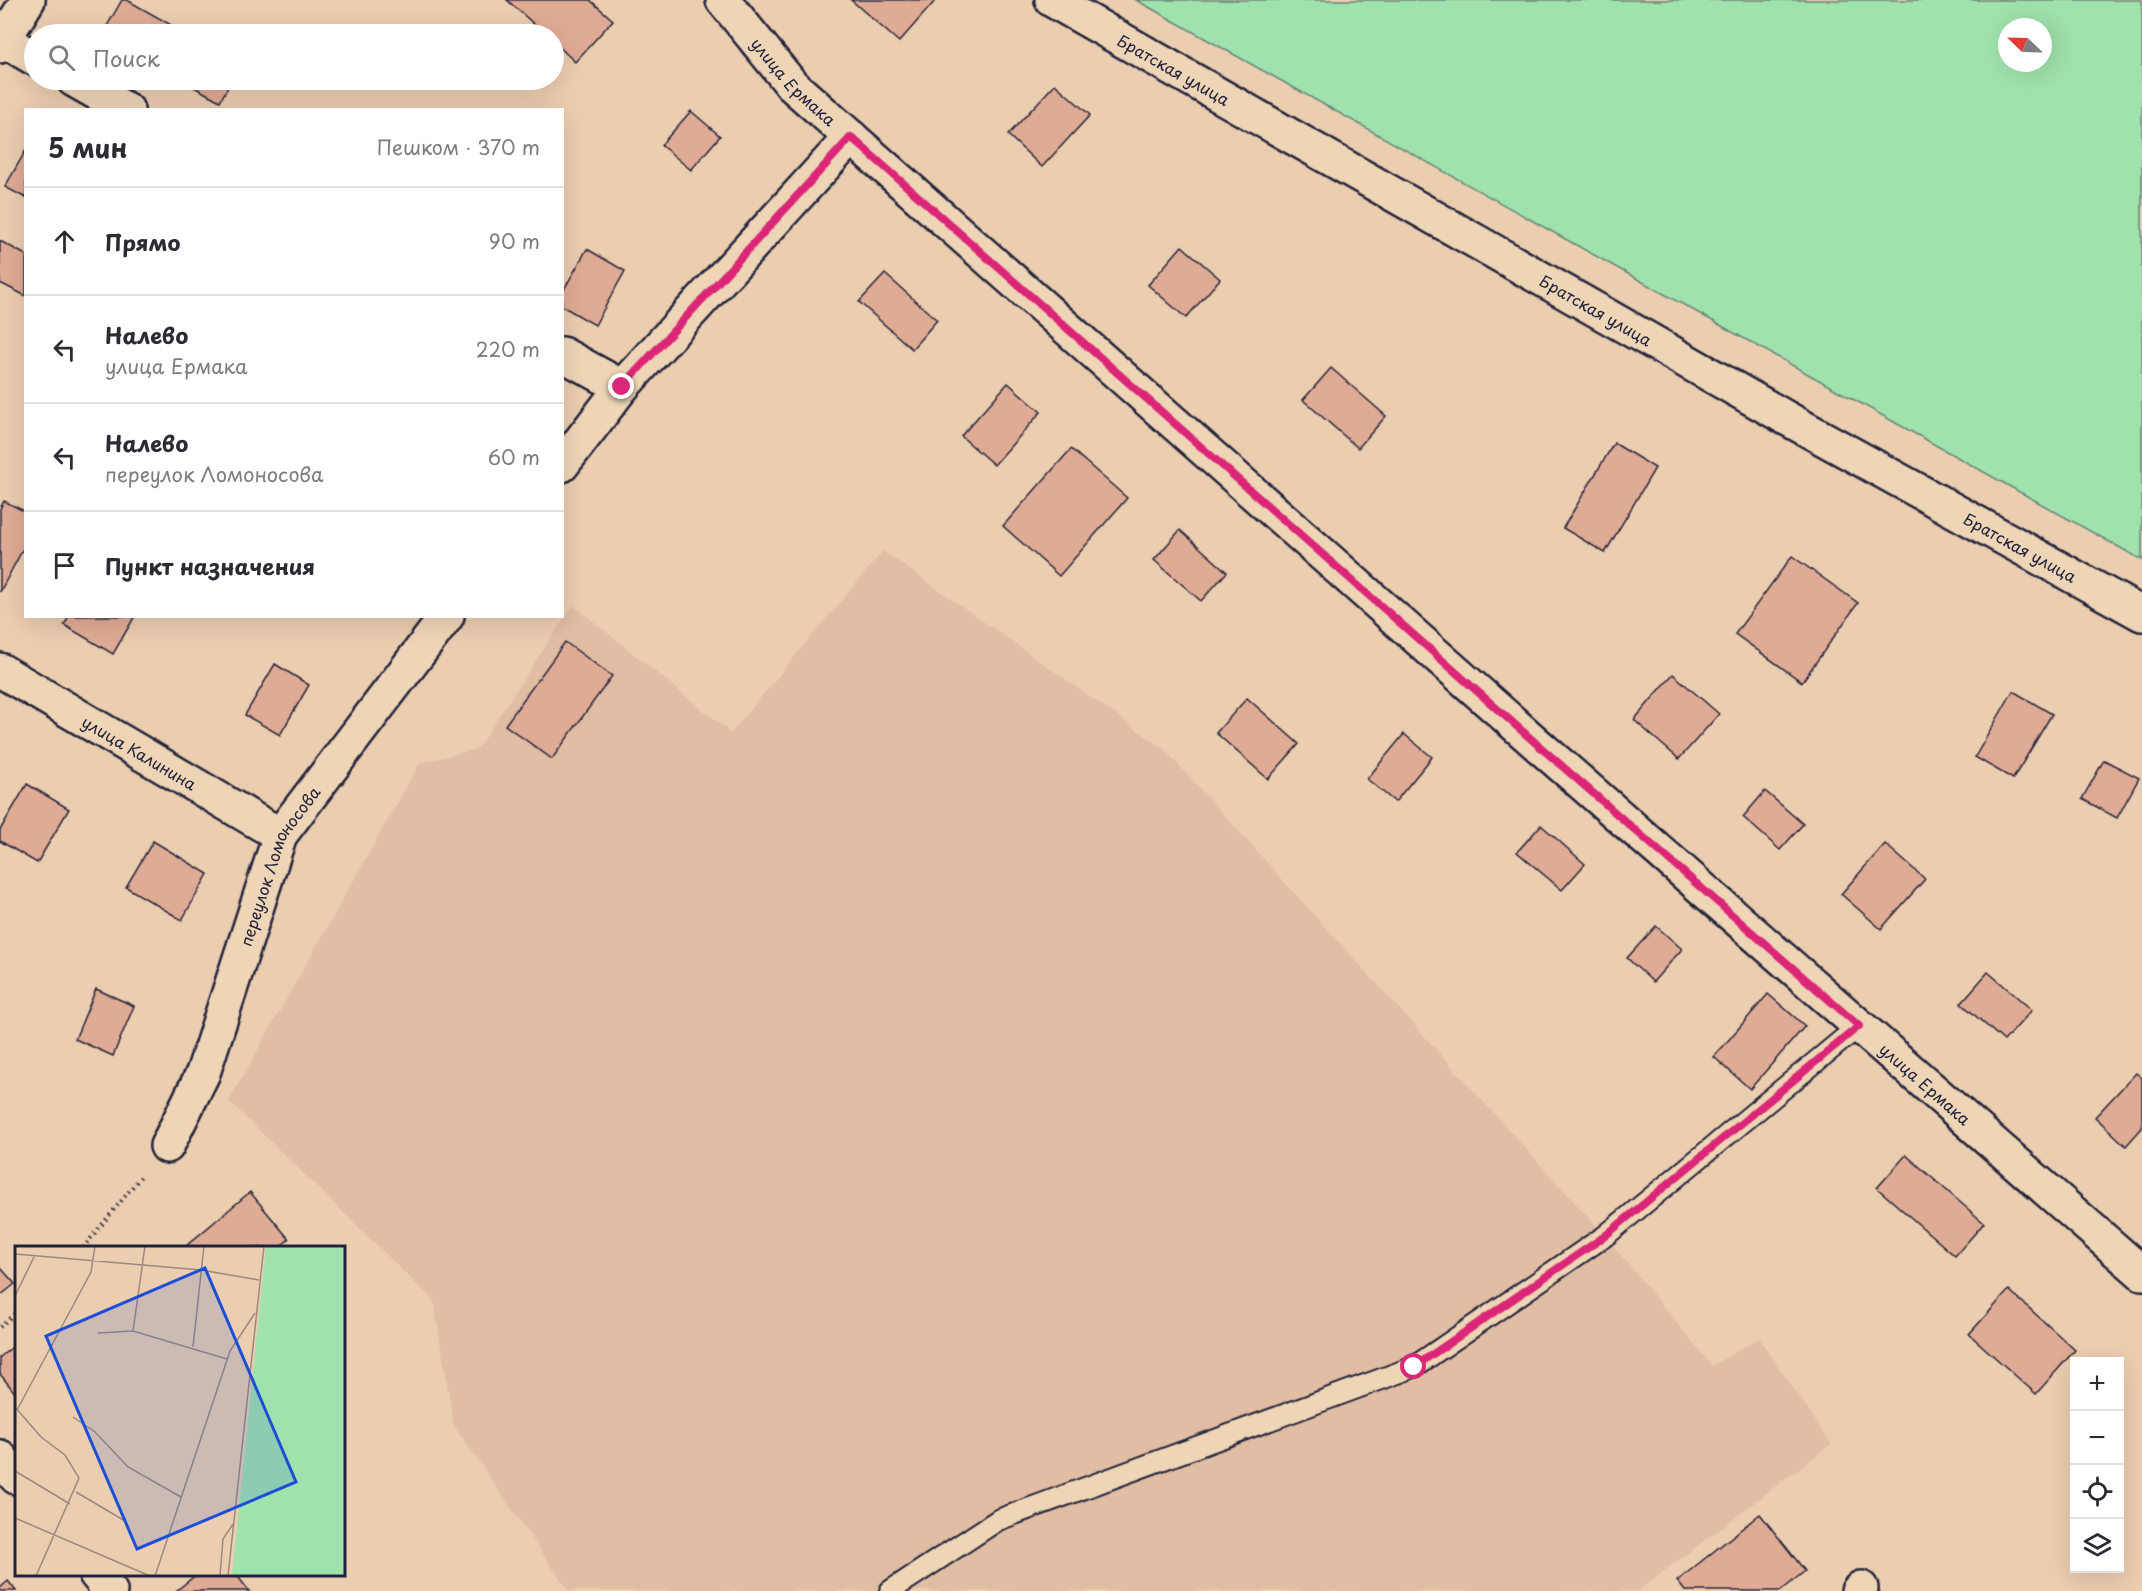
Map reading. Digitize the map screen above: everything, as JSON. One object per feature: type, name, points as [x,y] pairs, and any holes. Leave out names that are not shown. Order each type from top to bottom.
[{"type":"street","points":[[24,53],[1,41],[28,0]]},
{"type":"street","name":"улица Ермака","points":[[723,0],[792,85],[1530,738],[2142,1273]]},
{"type":"street","name":"Братская улица","points":[[1052,0],[1788,419],[2142,614]]},
{"type":"street","points":[[92,90],[123,108]]},
{"type":"street","points":[[564,462],[622,387],[851,137]]},
{"type":"street","points":[[564,355],[622,387]]},
{"type":"street","name":"переулок Ломоносова","points":[[167,1146],[203,1073],[280,835],[445,618]]},
{"type":"street","name":"улица Калинина","points":[[0,670],[280,835]]},
{"type":"street","points":[[0,1457],[15,1476]]},
{"type":"street","points":[[97,1576],[110,1591]]},
{"type":"lane","points":[[890,1591],[998,1521],[1414,1367],[1605,1236],[1859,1026]]},
{"type":"path","points":[[85,1246],[167,1146]]},
{"type":"path","points":[[0,1328],[15,1313]]},
{"type":"shaded area","points":[[883,551],[1163,748],[1605,1236],[1712,1366],[1759,1338],[1831,1444],[1638,1591],[569,1591],[454,1426],[434,1301],[229,1101],[420,763],[477,749],[573,605],[731,733]]},
{"type":"green space","points":[[1136,0],[2142,0],[2142,560]]},
{"type":"building","points":[[122,0],[127,0],[169,24],[108,24]]},
{"type":"building","points":[[507,0],[590,0],[613,20],[575,62],[564,52],[564,24],[534,24]]},
{"type":"building","points":[[851,0],[934,0],[935,1],[899,42]]},
{"type":"building","points":[[1055,84],[1090,115],[1042,167],[1008,135]]},
{"type":"building","points":[[200,90],[226,90],[220,101]]},
{"type":"building","points":[[691,111],[720,136],[691,170],[661,145]]},
{"type":"building","points":[[24,154],[24,197],[5,187]]},
{"type":"building","points":[[0,241],[24,254],[24,295],[0,283]]},
{"type":"building","points":[[1182,246],[1220,279],[1186,318],[1148,285]]},
{"type":"building","points":[[587,249],[625,271],[595,325],[564,307],[564,289]]},
{"type":"building","points":[[885,274],[937,320],[912,349],[859,302]]},
{"type":"building","points":[[1331,368],[1386,416],[1358,448],[1303,400]]},
{"type":"building","points":[[1008,383],[1041,412],[994,465],[961,436]]},
{"type":"building","points":[[1614,443],[1655,468],[1605,553],[1563,528]]},
{"type":"building","points":[[1071,449],[1127,498],[1059,576],[1003,526]]},
{"type":"building","points":[[4,501],[24,511],[24,547],[0,592],[0,509]]},
{"type":"building","points":[[1180,530],[1227,572],[1201,601],[1154,560]]},
{"type":"building","points":[[1792,556],[1858,603],[1802,682],[1735,634]]},
{"type":"building","points":[[68,618],[134,618],[113,654],[64,625]]},
{"type":"building","points":[[565,642],[612,676],[552,759],[505,725]]},
{"type":"building","points":[[275,664],[309,685],[280,735],[245,715]]},
{"type":"building","points":[[1673,674],[1719,714],[1679,759],[1634,720]]},
{"type":"building","points":[[2013,691],[2052,714],[2013,779],[1975,757]]},
{"type":"building","points":[[1247,698],[1299,744],[1268,779],[1216,733]]},
{"type":"building","points":[[1404,734],[1432,757],[1395,802],[1367,779]]},
{"type":"building","points":[[2104,760],[2139,778],[2117,818],[2082,799]]},
{"type":"building","points":[[27,784],[69,809],[37,863],[0,841],[0,830]]},
{"type":"building","points":[[1765,791],[1803,824],[1780,850],[1743,817]]},
{"type":"building","points":[[1541,825],[1585,864],[1562,890],[1517,852]]},
{"type":"building","points":[[153,841],[208,874],[182,920],[126,887]]},
{"type":"building","points":[[1885,844],[1925,879],[1881,929],[1841,894]]},
{"type":"building","points":[[1656,926],[1682,949],[1653,982],[1627,958]]},
{"type":"building","points":[[1988,972],[2032,1010],[2004,1041],[1961,1003]]},
{"type":"building","points":[[96,989],[134,1006],[113,1056],[75,1039]]},
{"type":"building","points":[[1768,994],[1805,1026],[1750,1089],[1714,1057]]},
{"type":"building","points":[[2136,1073],[2142,1078],[2142,1128],[2126,1146],[2095,1117]]},
{"type":"building","points":[[1906,1155],[1984,1223],[1955,1256],[1877,1188]]},
{"type":"building","points":[[250,1192],[289,1239],[281,1246],[186,1246]]},
{"type":"building","points":[[0,1267],[15,1284],[0,1296]]},
{"type":"building","points":[[2009,1290],[2075,1350],[2036,1394],[1969,1334]]},
{"type":"building","points":[[15,1345],[15,1393],[0,1374],[0,1357]]},
{"type":"building","points":[[1760,1514],[1805,1571],[1781,1591],[1685,1591],[1677,1581]]},
{"type":"building","points":[[195,1576],[238,1576],[249,1591],[176,1591]]},
{"type":"building","points":[[8,1581],[16,1591],[0,1591],[0,1588]]},
{"type":"route","points":[[622,387],[851,137],[1859,1026],[1605,1236],[1414,1367]]}]
